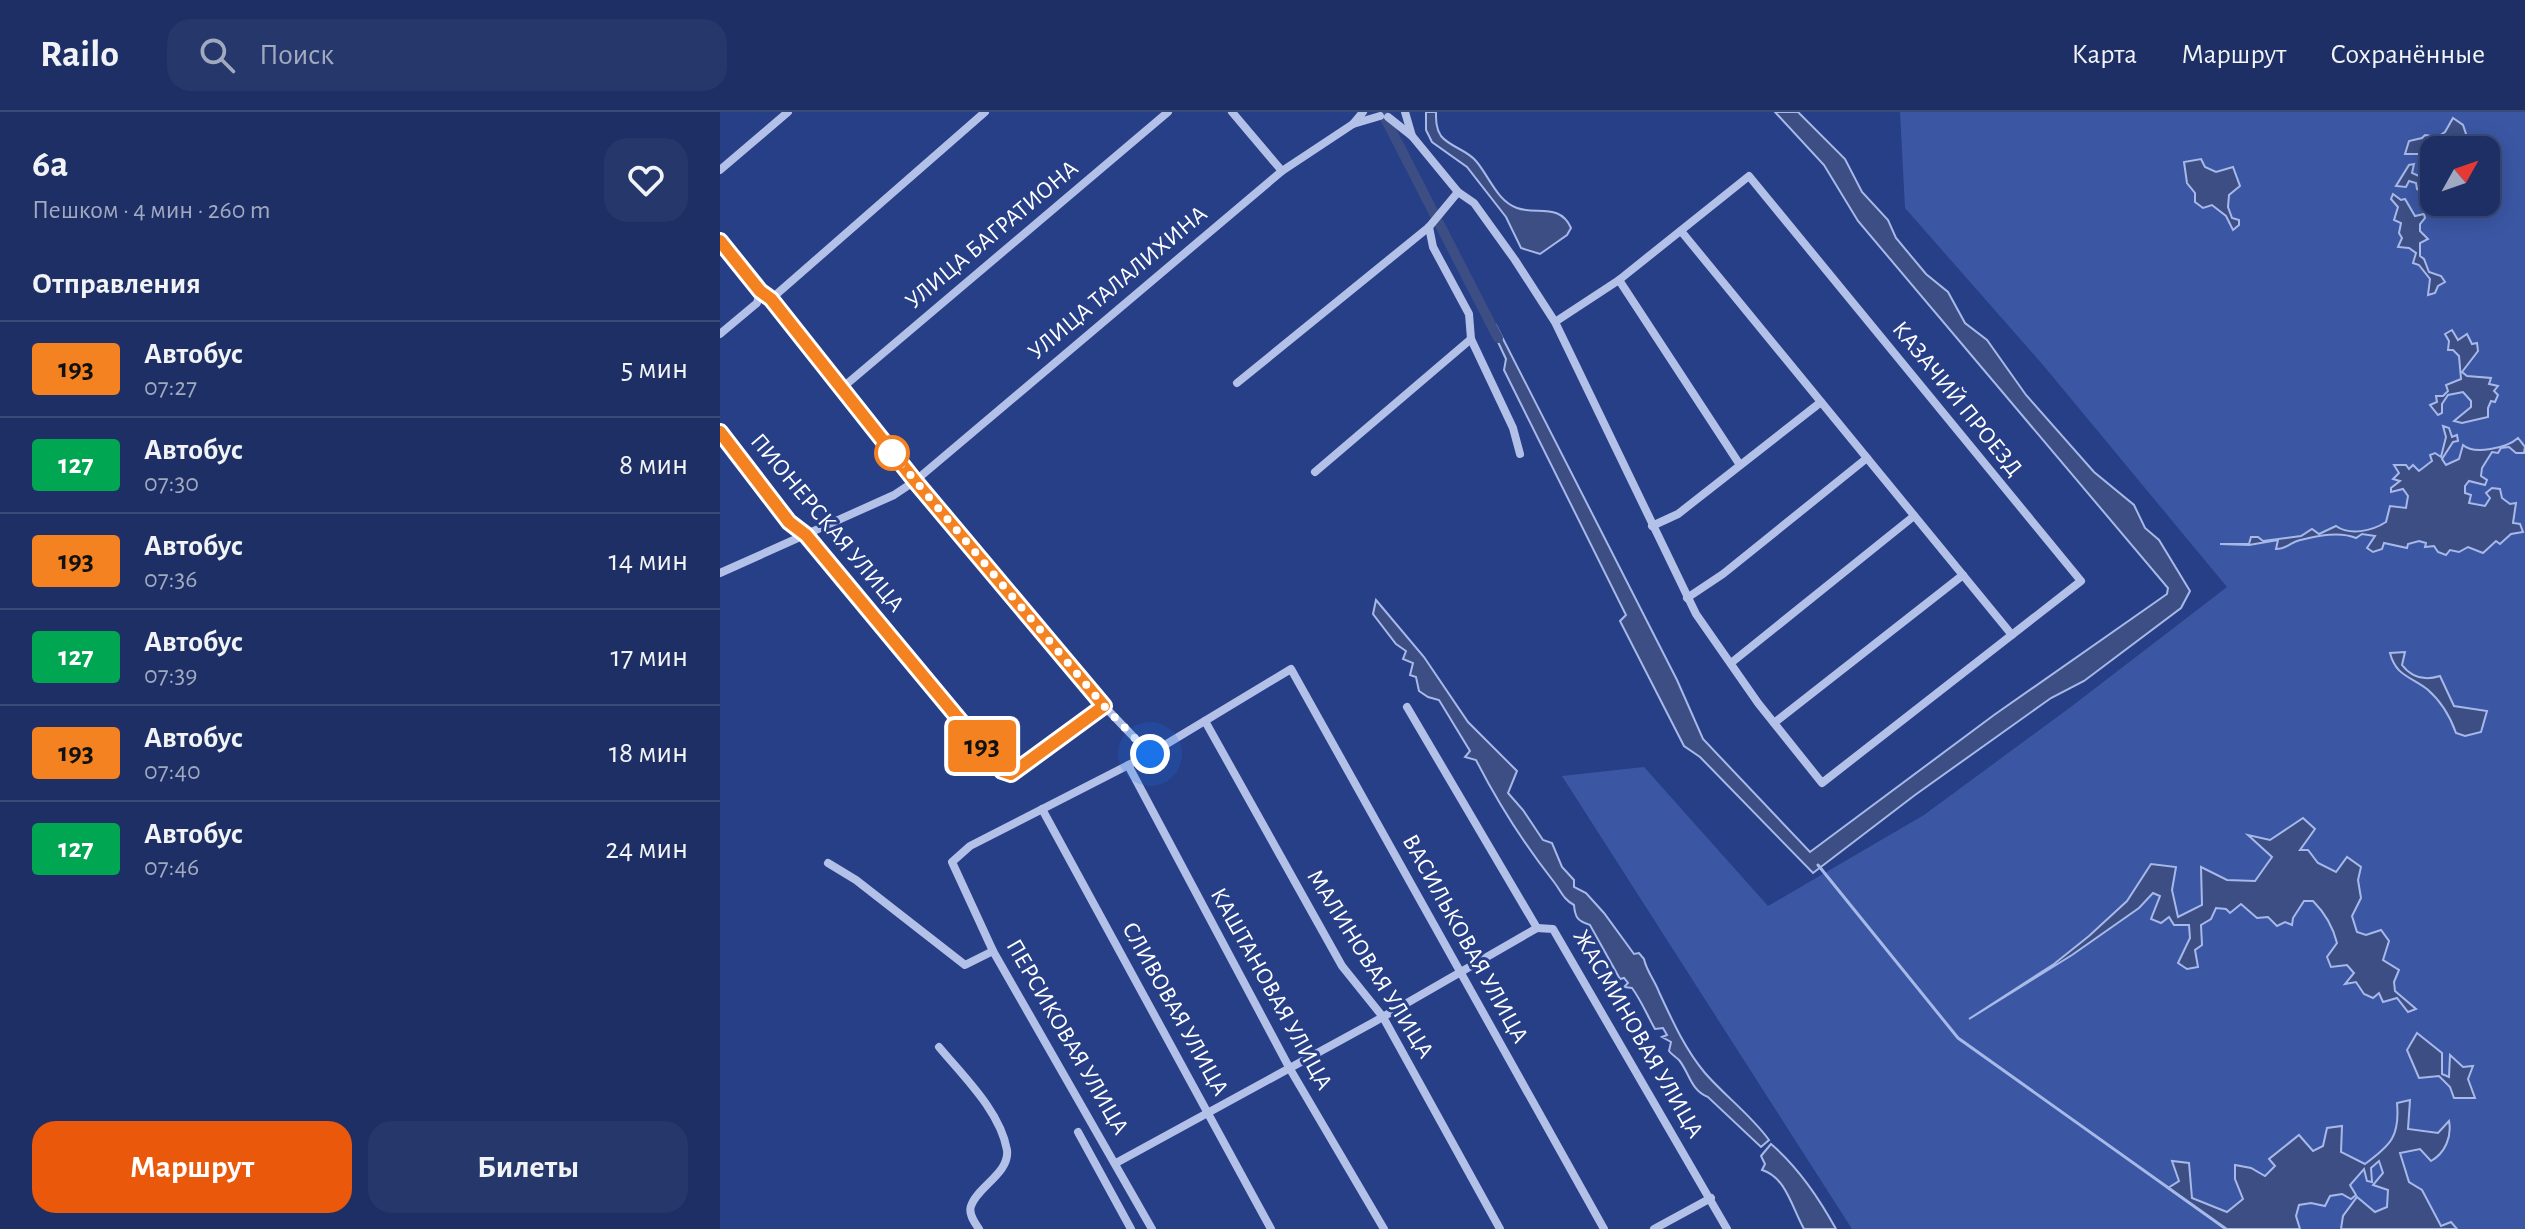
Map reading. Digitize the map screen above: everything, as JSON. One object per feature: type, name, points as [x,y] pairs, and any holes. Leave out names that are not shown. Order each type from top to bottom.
[{"type":"street","points":[[720,170],[788,112]]},
{"type":"street","points":[[720,334],[985,112]]},
{"type":"street","name":"УЛИЦА БАГРАТИОНА","points":[[841,389],[1168,112]]},
{"type":"street","points":[[1232,112],[1282,171]]},
{"type":"street","points":[[1353,124],[1363,112]]},
{"type":"street","points":[[1353,124],[1398,112]]},
{"type":"street","points":[[1405,112],[1412,136]]},
{"type":"street","points":[[1381,115],[1412,136],[1458,192],[1474,203],[1555,322],[1687,598],[1774,723],[1963,575]]},
{"type":"street","name":"УЛИЦА ТАЛАЛИХИНА","points":[[720,573],[894,495],[915,481],[1282,171],[1353,124]]},
{"type":"street","name":"КАЗАЧИЙ ПРОЕЗД","points":[[1555,322],[1619,280],[1749,176],[2081,581],[1822,783],[1774,723]]},
{"type":"street","points":[[1237,383],[1429,227],[1458,192]]},
{"type":"street","points":[[1429,227],[1433,247],[1469,314],[1471,339],[1513,428],[1520,454]]},
{"type":"street","points":[[1681,231],[2012,635]]},
{"type":"street","points":[[720,241],[915,481],[1104,706],[1150,754]]},
{"type":"street","points":[[1619,280],[1740,465]]},
{"type":"street","points":[[1315,472],[1471,339]]},
{"type":"street","points":[[1652,526],[1678,514],[1821,402]]},
{"type":"street","name":"ПИОНЕРСКАЯ УЛИЦА","points":[[720,432],[789,522],[806,535],[1002,771],[1011,774],[1104,706]]},
{"type":"street","points":[[1687,598],[1723,574],[1867,458]]},
{"type":"street","points":[[1731,663],[1914,516]]},
{"type":"street","name":"ВАСИЛЬКОВАЯ УЛИЦА","points":[[1205,721],[1291,669],[1604,1229]]},
{"type":"street","name":"ЖАСМИНОВАЯ УЛИЦА","points":[[1407,707],[1537,928],[1553,929],[1727,1229]]},
{"type":"street","points":[[1042,809],[1150,754],[1205,721]]},
{"type":"street","name":"МАЛИНОВАЯ УЛИЦА","points":[[1205,721],[1342,966],[1383,1017],[1500,1229]]},
{"type":"street","name":"КАШТАНОВАЯ УЛИЦА","points":[[1128,765],[1290,1069],[1384,1229]]},
{"type":"street","name":"ПЕРСИКОВАЯ УЛИЦА","points":[[1042,809],[970,846],[952,862],[993,951],[1152,1229]]},
{"type":"street","name":"СЛИВОВАЯ УЛИЦА","points":[[1042,809],[1271,1229]]},
{"type":"street","points":[[828,863],[856,880],[965,965],[993,951]]},
{"type":"street","points":[[1116,1163],[1290,1069],[1537,928]]},
{"type":"street","points":[[939,1047],[979,1096],[997,1124],[1007,1150],[1006,1160],[971,1206],[971,1216],[979,1229]]},
{"type":"street","points":[[1078,1132],[1131,1229]]},
{"type":"street","points":[[1654,1229],[1711,1198]]},
{"type":"shaded area","points":[[1426,112],[1436,112],[1441,136],[1472,157],[1504,200],[1517,208],[1561,215],[1571,228],[1567,235],[1540,254],[1521,248],[1506,217],[1467,167],[1432,142],[1426,130]]},
{"type":"shaded area","points":[[1775,112],[1798,112],[1845,159],[1862,192],[1888,220],[1896,238],[1926,274],[1948,292],[1965,323],[1987,340],[2026,395],[2094,472],[2134,505],[2145,528],[2159,540],[2190,591],[2181,608],[2084,681],[2051,698],[1915,795],[1813,873],[1700,757],[1684,746],[1620,621],[1626,615],[1504,370],[1506,359],[1491,327],[1496,325],[1677,680],[1703,739],[1810,852],[1994,715],[2167,594],[2168,588],[1858,221],[1824,165]]},
{"type":"shaded area","points":[[1900,112],[2525,112],[2525,1229],[1852,1229],[1562,776],[1644,767],[1768,906],[1924,815],[2227,587],[2043,365],[1905,208]]},
{"type":"shaded area","points":[[2453,118],[2463,125],[2467,136],[2439,136]]},
{"type":"shaded area","points":[[2420,138],[2420,154],[2405,154],[2409,141]]},
{"type":"shaded area","points":[[2201,159],[2205,167],[2216,172],[2233,167],[2240,186],[2229,195],[2228,207],[2232,218],[2239,220],[2239,225],[2233,230],[2226,216],[2212,205],[2203,208],[2195,202],[2195,193],[2187,183],[2184,162]]},
{"type":"shaded area","points":[[2414,164],[2412,173],[2419,176],[2420,169],[2420,190],[2416,183],[2409,181],[2406,187],[2396,186],[2409,165]]},
{"type":"shaded area","points":[[2393,194],[2401,200],[2405,199],[2415,216],[2424,216],[2420,231],[2428,239],[2420,243],[2420,256],[2429,272],[2441,276],[2445,282],[2438,286],[2435,293],[2428,295],[2430,279],[2419,265],[2413,263],[2416,253],[2409,248],[2398,247],[2402,238],[2399,233],[2401,223],[2394,220],[2398,207],[2391,199]]},
{"type":"shaded area","points":[[2452,330],[2458,340],[2467,334],[2472,344],[2477,343],[2478,351],[2462,372],[2467,376],[2491,378],[2489,384],[2498,386],[2494,391],[2498,395],[2495,402],[2491,401],[2488,408],[2488,417],[2462,423],[2454,421],[2471,407],[2471,401],[2463,392],[2448,395],[2442,404],[2442,413],[2438,415],[2430,405],[2437,402],[2436,396],[2443,396],[2448,391],[2446,385],[2461,379],[2459,356],[2448,350],[2449,341],[2445,334]]},
{"type":"shaded area","points":[[2443,426],[2449,428],[2452,437],[2457,435],[2458,441],[2453,442],[2442,459],[2446,465],[2459,459],[2463,445],[2475,450],[2490,449],[2518,438],[2525,447],[2524,453],[2516,453],[2509,447],[2501,448],[2498,453],[2492,452],[2482,468],[2481,476],[2487,480],[2485,485],[2469,481],[2465,486],[2465,493],[2471,495],[2469,503],[2485,506],[2490,498],[2486,493],[2492,488],[2500,489],[2502,498],[2510,504],[2516,503],[2513,523],[2520,524],[2523,532],[2511,534],[2500,544],[2496,541],[2483,553],[2468,547],[2459,552],[2450,550],[2446,555],[2434,546],[2425,547],[2426,543],[2419,541],[2408,544],[2407,548],[2384,543],[2382,549],[2373,552],[2367,548],[2375,536],[2362,534],[2356,538],[2336,535],[2314,537],[2276,549],[2278,540],[2249,545],[2220,544],[2249,544],[2251,537],[2263,541],[2301,536],[2312,529],[2319,534],[2336,526],[2354,532],[2386,522],[2390,506],[2406,508],[2408,496],[2403,489],[2391,492],[2391,488],[2400,481],[2393,479],[2399,473],[2394,465],[2406,465],[2409,469],[2413,465],[2419,471],[2432,461],[2430,455],[2435,453],[2441,457],[2446,437]]},
{"type":"shaded area","points":[[1376,600],[1424,657],[1468,722],[1517,771],[1508,793],[1543,840],[1552,843],[1562,867],[1574,880],[1574,887],[1586,893],[1634,954],[1639,953],[1644,959],[1674,1024],[1698,1064],[1769,1140],[1761,1147],[1694,1086],[1679,1060],[1669,1051],[1671,1042],[1662,1037],[1667,1035],[1663,1028],[1655,1029],[1632,988],[1624,987],[1628,983],[1624,978],[1620,979],[1590,925],[1578,918],[1574,905],[1522,838],[1476,760],[1465,757],[1470,751],[1439,700],[1419,691],[1416,677],[1410,675],[1413,663],[1403,659],[1406,651],[1396,644],[1373,614]]},
{"type":"shaded area","points":[[2405,652],[2402,665],[2419,677],[2440,676],[2454,706],[2487,711],[2481,732],[2465,736],[2456,733],[2437,699],[2396,666],[2390,653]]},
{"type":"shaded area","points":[[2303,818],[2315,829],[2300,850],[2308,850],[2318,863],[2336,872],[2347,857],[2361,867],[2358,880],[2361,898],[2352,916],[2357,932],[2366,935],[2381,930],[2389,941],[2383,960],[2399,970],[2394,982],[2395,991],[2416,1009],[2408,1012],[2397,998],[2383,1002],[2379,993],[2373,998],[2364,994],[2356,982],[2345,984],[2354,973],[2347,965],[2331,967],[2327,957],[2337,943],[2328,920],[2313,901],[2304,901],[2292,925],[2285,922],[2277,926],[2268,917],[2257,918],[2241,904],[2230,913],[2226,909],[2216,908],[2211,919],[2201,925],[2202,945],[2195,950],[2198,967],[2187,969],[2178,963],[2190,938],[2189,925],[2174,925],[2169,917],[2161,923],[2151,919],[2160,896],[2153,893],[2139,908],[2072,955],[1969,1019],[2054,964],[2089,936],[2127,901],[2151,864],[2176,867],[2172,890],[2178,917],[2202,905],[2201,867],[2227,880],[2255,881],[2272,857],[2248,835],[2270,840]]},
{"type":"shaded area","points":[[2417,1033],[2442,1053],[2442,1074],[2449,1077],[2450,1055],[2463,1067],[2473,1066],[2468,1079],[2475,1098],[2454,1098],[2450,1087],[2439,1076],[2419,1078],[2407,1050]]},
{"type":"shaded area","points":[[2410,1100],[2408,1129],[2438,1133],[2449,1121],[2446,1144],[2431,1161],[2420,1149],[2400,1153],[2409,1182],[2422,1190],[2441,1226],[2451,1222],[2457,1229],[2341,1229],[2343,1216],[2357,1197],[2375,1212],[2387,1207],[2388,1190],[2373,1185],[2383,1173],[2379,1161],[2371,1168],[2372,1182],[2367,1181],[2364,1169],[2350,1185],[2356,1195],[2351,1199],[2342,1194],[2330,1196],[2325,1206],[2311,1203],[2299,1205],[2296,1216],[2300,1229],[2226,1229],[2168,1188],[2179,1181],[2172,1161],[2189,1163],[2192,1198],[2227,1212],[2243,1199],[2235,1179],[2235,1165],[2251,1168],[2265,1176],[2275,1166],[2269,1159],[2299,1135],[2313,1151],[2323,1146],[2327,1128],[2342,1126],[2341,1152],[2365,1164],[2392,1139],[2397,1124],[2397,1103]]},
{"type":"shaded area","points":[[1771,1144],[1807,1184],[1836,1229],[1804,1229],[1783,1186],[1762,1170],[1765,1164],[1761,1156]]},
{"type":"waterway","points":[[1384,116],[1498,338]]},
{"type":"waterway","points":[[1818,865],[1958,1038],[2226,1229]]},
{"type":"bus line","name":"193","points":[[720,241],[760,291],[771,299],[915,481],[1104,706],[1011,774],[1002,771],[806,535],[789,522],[720,432]]},
{"type":"route","points":[[892,453],[1104,706],[1150,754]]}]
